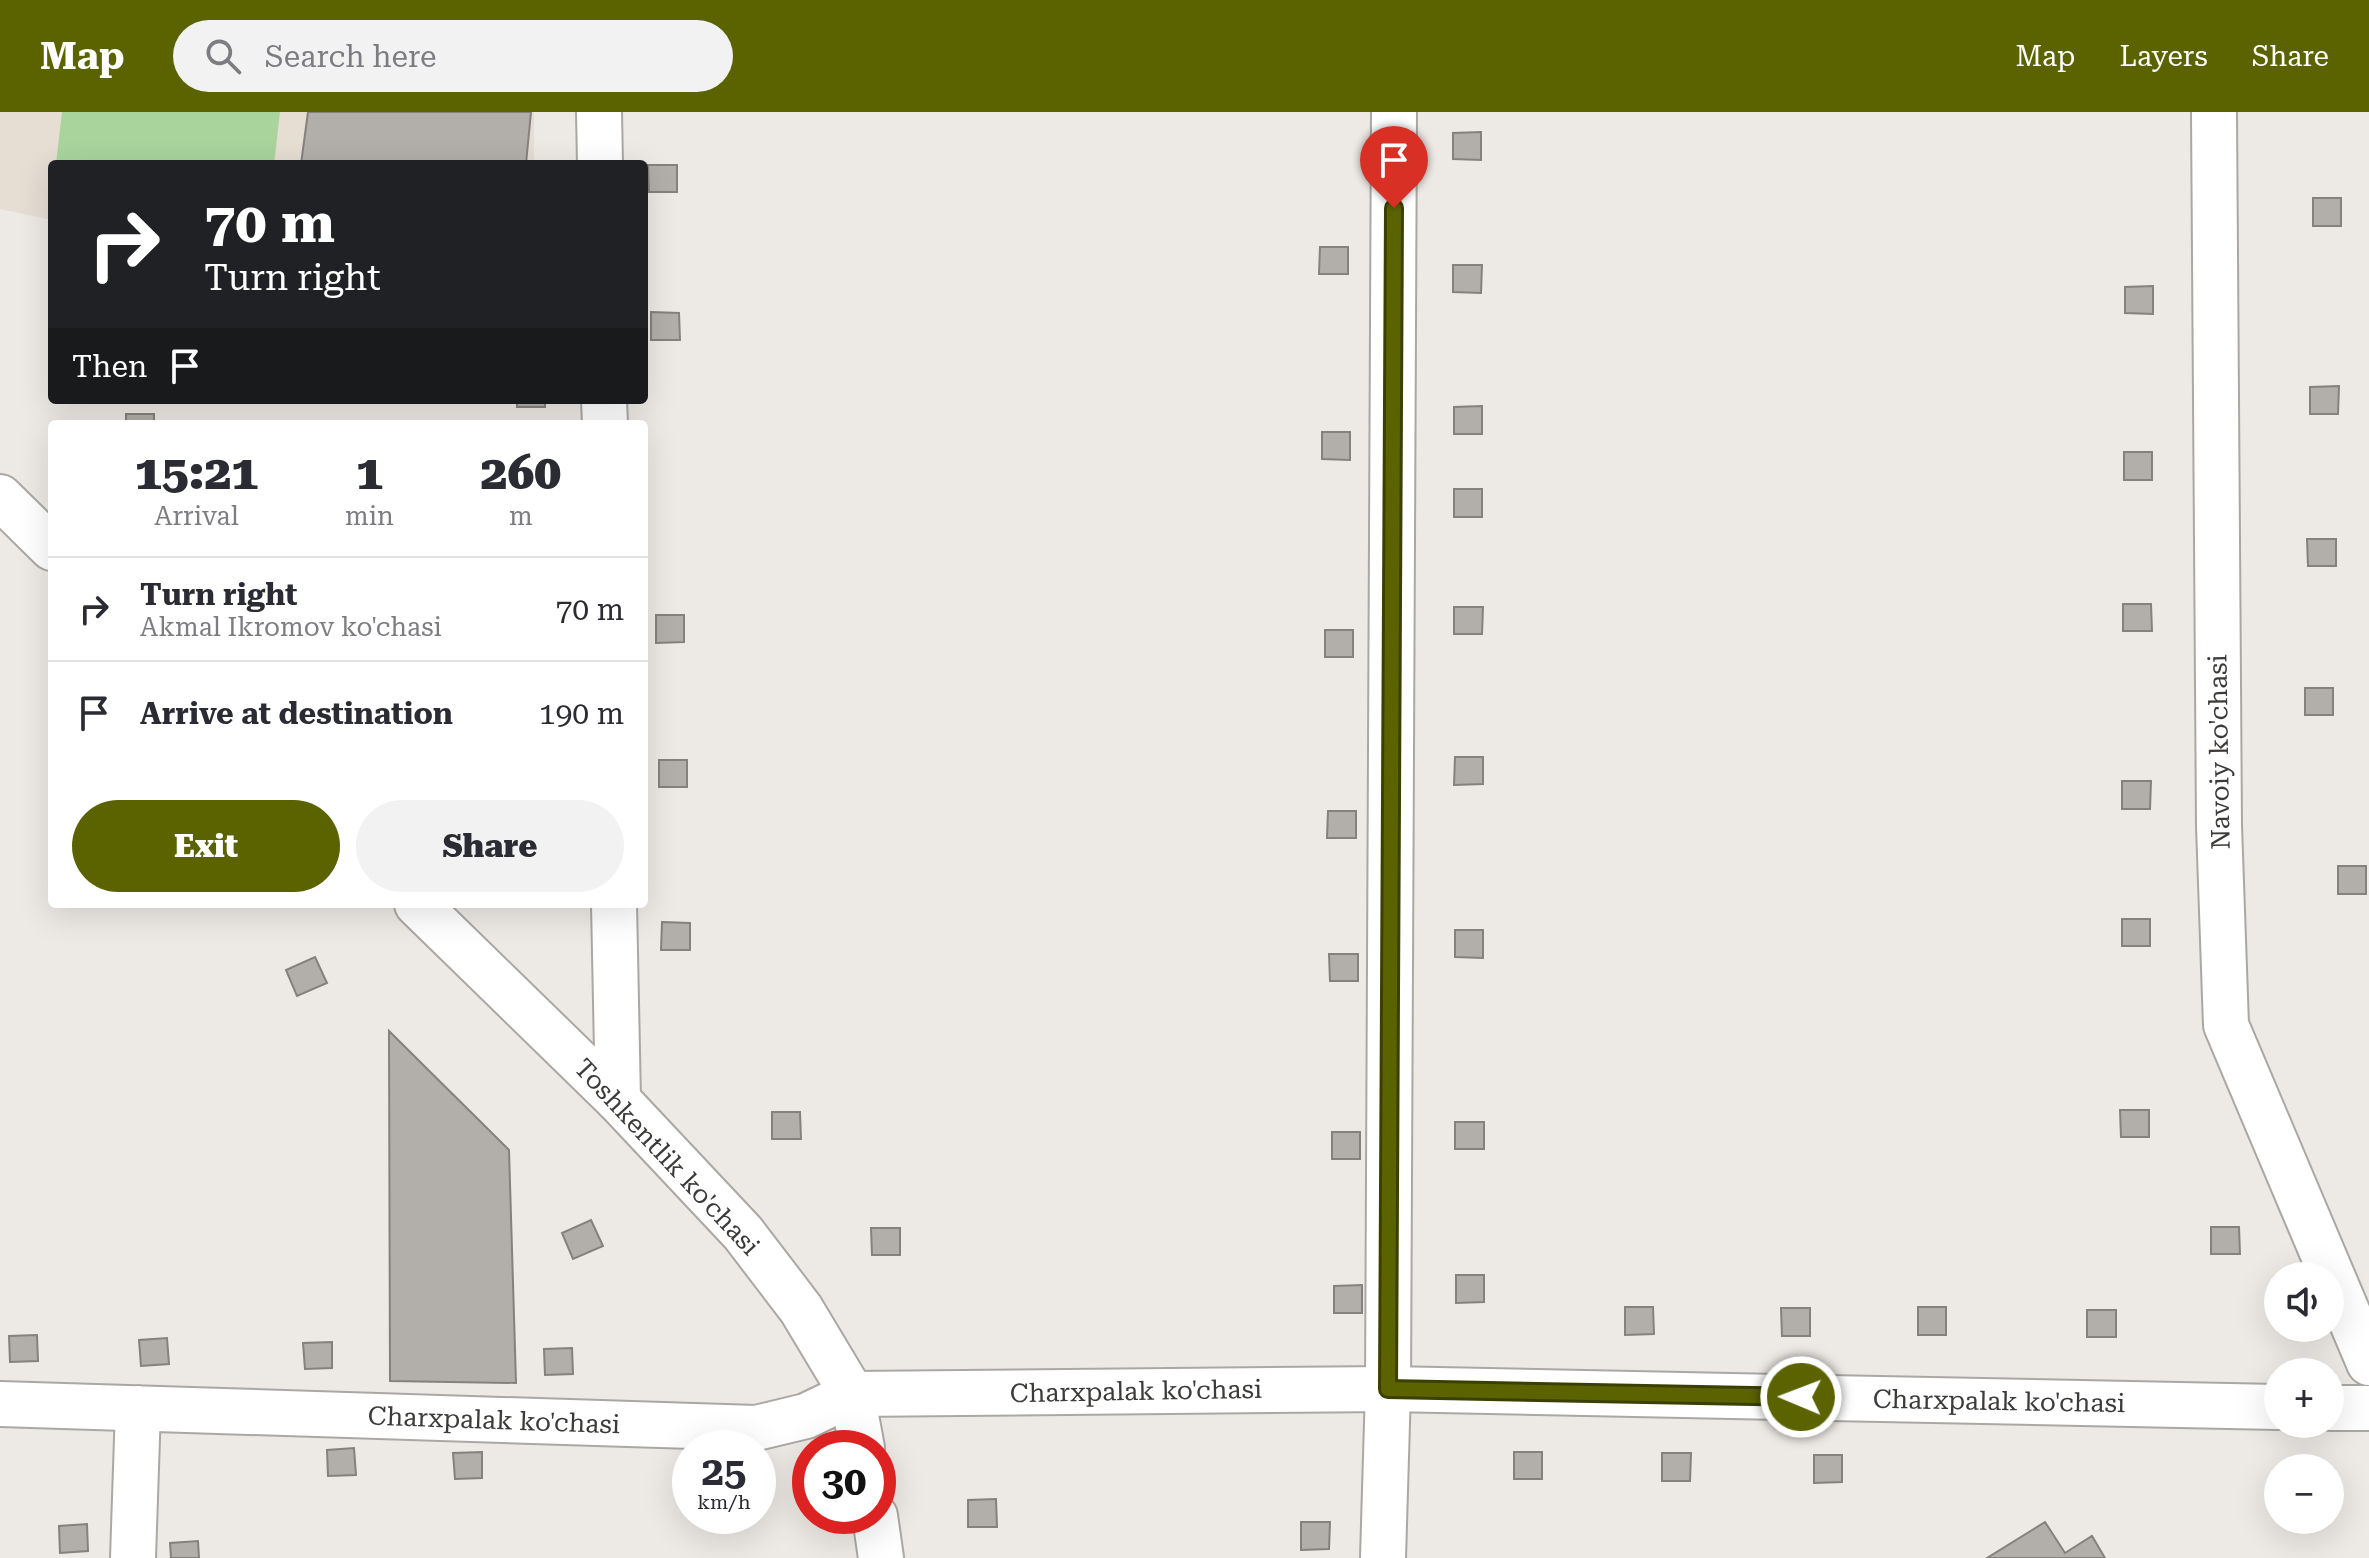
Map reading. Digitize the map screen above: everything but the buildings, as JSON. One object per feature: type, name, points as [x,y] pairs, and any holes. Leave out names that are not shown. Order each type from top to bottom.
[{"type":"street","points":[[599,112],[600,160]]},
{"type":"street","points":[[1383,1558],[1388,1389],[1394,112]]},
{"type":"street","name":"Navoiy ko'chasi","points":[[2214,112],[2219,826],[2226,1025],[2369,1363]]},
{"type":"street","points":[[0,497],[48,544]]},
{"type":"street","name":"Toshkentlik ko'chasi","points":[[421,908],[618,1100],[743,1233],[801,1309],[852,1394],[859,1430]]},
{"type":"street","points":[[614,908],[618,1100]]},
{"type":"street","name":"Charxpalak ko'chasi","points":[[0,1404],[756,1428],[806,1416],[852,1394],[1388,1389],[2264,1407]]},
{"type":"street","points":[[133,1558],[138,1408]]},
{"type":"street","points":[[2344,1408],[2369,1408]]},
{"type":"street","points":[[878,1534],[881,1558]]},
{"type":"shaded area","points":[[0,112],[534,112],[534,160],[48,160],[48,219],[0,209]]},
{"type":"green space","points":[[62,112],[280,112],[274,160],[56,160]]},
{"type":"route","points":[[1394,208],[1388,1389],[1801,1397]]}]
